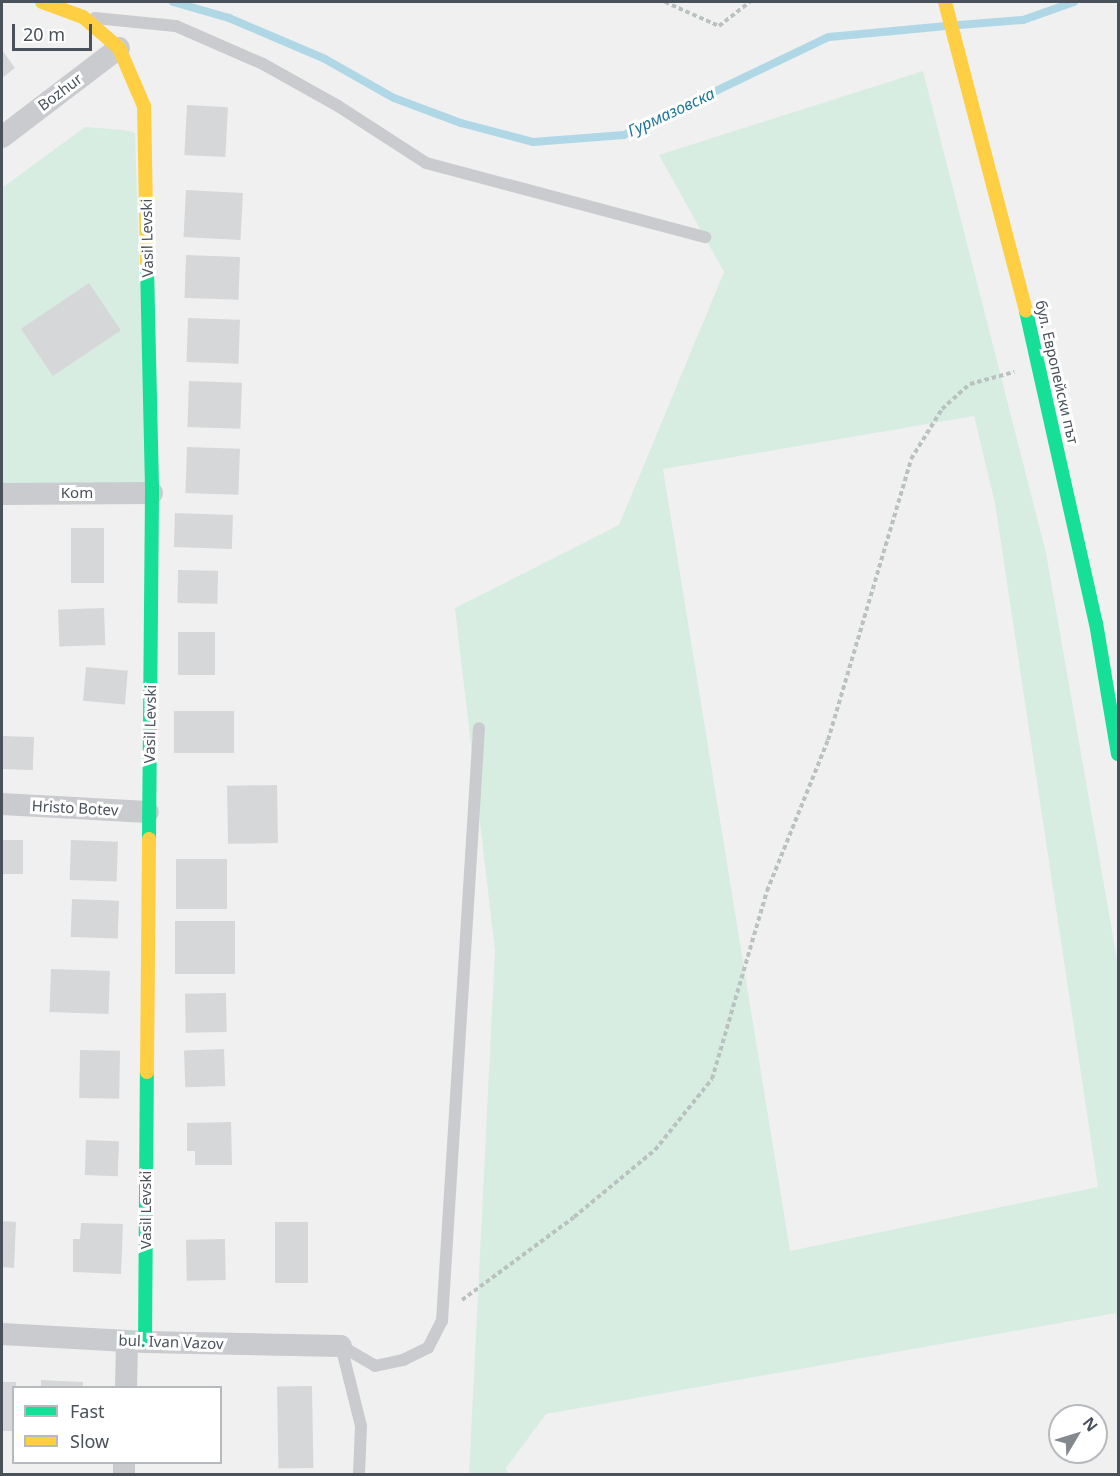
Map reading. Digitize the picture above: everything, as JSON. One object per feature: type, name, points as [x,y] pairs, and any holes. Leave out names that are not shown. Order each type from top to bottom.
[{"type":"street","points":[[42,2],[83,17],[119,48]]},
{"type":"street","name":"бул. Европейски път","points":[[947,7],[1041,365],[1096,623],[1119,754]]},
{"type":"street","name":"Vasil Levski","points":[[119,48],[144,106],[152,493],[148,812],[136,1341],[126,1386]]},
{"type":"street","name":"Bozhur","points":[[2,137],[119,48]]},
{"type":"street","name":"Kom","points":[[2,494],[152,493]]},
{"type":"street","name":"Hristo Botev","points":[[2,804],[148,812]]},
{"type":"street","name":"bul. Ivan Vazov","points":[[2,1334],[136,1341],[341,1346]]},
{"type":"lane","points":[[83,17],[176,26],[263,64],[338,106],[426,163],[705,237]]},
{"type":"lane","points":[[341,1346],[375,1366],[404,1360],[428,1348],[442,1321],[479,728]]},
{"type":"lane","points":[[341,1346],[361,1426],[359,1474]]},
{"type":"path","points":[[665,2],[719,26],[750,2]]},
{"type":"path","points":[[442,1314],[574,1217],[655,1150],[712,1079],[767,891],[828,740],[911,459],[942,409],[970,384],[1041,365]]},
{"type":"green space","points":[[923,71],[1046,553],[1118,965],[1118,1331],[1116,1313],[546,1414],[506,1468],[508,1474],[469,1474],[495,951],[455,608],[619,525],[724,272],[659,155]],"holes":[[[974,416],[995,503],[1098,1187],[790,1251],[663,469]]]},
{"type":"green space","points":[[85,127],[135,133],[147,494],[2,498],[2,188]]},
{"type":"building","points":[[2,50],[15,68],[2,78]]},
{"type":"building","points":[[187,105],[228,107],[225,157],[184,155]]},
{"type":"building","points":[[186,190],[243,193],[240,240],[184,237]]},
{"type":"building","points":[[186,255],[240,257],[238,300],[184,298]]},
{"type":"building","points":[[89,283],[121,330],[53,376],[21,329]]},
{"type":"building","points":[[188,318],[240,320],[238,364],[186,362]]},
{"type":"building","points":[[189,381],[242,383],[240,429],[187,427]]},
{"type":"building","points":[[187,447],[240,449],[238,495],[185,493]]},
{"type":"building","points":[[175,513],[233,515],[232,549],[174,547]]},
{"type":"building","points":[[71,528],[104,528],[104,583],[71,583]]},
{"type":"building","points":[[178,570],[218,571],[217,604],[177,603]]},
{"type":"building","points":[[104,608],[105,645],[59,647],[58,610]]},
{"type":"building","points":[[178,632],[215,632],[215,675],[178,675]]},
{"type":"building","points":[[86,667],[128,671],[125,705],[83,701]]},
{"type":"building","points":[[174,711],[234,711],[234,753],[174,753]]},
{"type":"building","points":[[2,736],[34,737],[33,770],[2,769]]},
{"type":"building","points":[[277,785],[278,843],[228,844],[227,786]]},
{"type":"building","points":[[2,840],[23,840],[23,874],[2,874]]},
{"type":"building","points":[[71,840],[118,842],[117,882],[70,880]]},
{"type":"building","points":[[176,859],[227,859],[227,909],[176,909]]},
{"type":"building","points":[[72,899],[119,901],[118,939],[71,937]]},
{"type":"building","points":[[175,921],[235,921],[235,974],[175,974]]},
{"type":"building","points":[[51,969],[110,971],[108,1014],[49,1012]]},
{"type":"building","points":[[226,993],[227,1032],[186,1033],[185,994]]},
{"type":"building","points":[[224,1049],[225,1086],[185,1087],[184,1050]]},
{"type":"building","points":[[80,1050],[120,1051],[119,1099],[79,1098]]},
{"type":"building","points":[[231,1122],[232,1165],[195,1165],[195,1151],[187,1151],[187,1123]]},
{"type":"building","points":[[86,1140],[119,1141],[118,1176],[85,1175]]},
{"type":"building","points":[[2,1221],[16,1222],[14,1268],[2,1267]]},
{"type":"building","points":[[275,1222],[308,1222],[308,1283],[275,1283]]},
{"type":"building","points":[[81,1223],[123,1224],[121,1274],[73,1272],[73,1239],[80,1239]]},
{"type":"building","points":[[225,1239],[226,1280],[187,1281],[186,1240]]},
{"type":"building","points":[[41,1380],[83,1382],[83,1386],[41,1386]]},
{"type":"building","points":[[2,1382],[16,1382],[16,1386],[12,1386],[12,1431],[2,1431]]},
{"type":"building","points":[[312,1386],[313,1468],[278,1469],[277,1387]]},
{"type":"waterway","name":"Гурмазовска","points":[[173,2],[229,18],[325,59],[394,98],[461,123],[533,142],[624,135],[829,37],[946,26]]},
{"type":"waterway","name":"Гурмазовска","points":[[959,25],[1023,20],[1074,2]]},
{"type":"traffic: fast","points":[[147,267],[152,493],[149,839]]},
{"type":"traffic: fast","points":[[1026,311],[1096,623],[1118,754]]},
{"type":"traffic: fast","points":[[145,1342],[147,1072]]},
{"type":"traffic: slow","points":[[42,2],[83,17],[119,48],[144,106],[147,267]]},
{"type":"traffic: slow","points":[[945,2],[1026,311]]},
{"type":"traffic: slow","points":[[147,1072],[149,839]]}]
